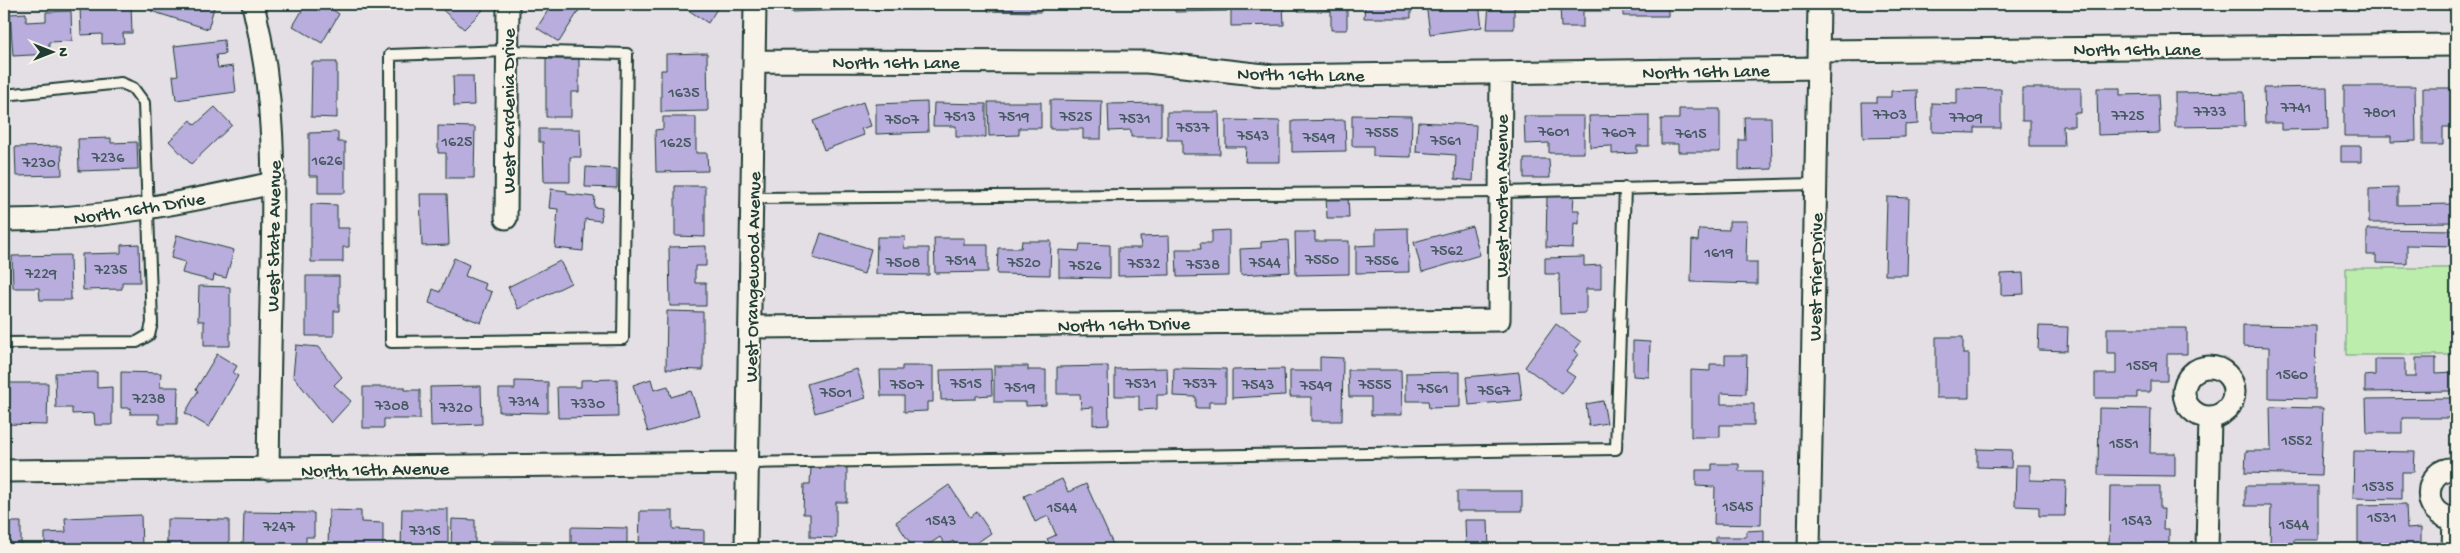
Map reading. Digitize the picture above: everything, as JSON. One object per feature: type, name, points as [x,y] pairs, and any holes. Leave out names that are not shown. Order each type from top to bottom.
[{"type":"street","name":"West State Avenue","points":[[253,4],[269,82],[272,120],[273,183],[268,469]]},
{"type":"street","name":"West Gardenia Drive","points":[[506,218],[508,4]]},
{"type":"street","name":"West Orangewood Avenue","points":[[746,549],[755,4]]},
{"type":"street","name":"West Frier Drive","points":[[1809,549],[1819,4]]},
{"type":"street","name":"North 16th Lane","points":[[754,61],[1147,62],[1273,76],[1501,73],[1818,60],[2456,46]]},
{"type":"street","name":"West Morten Avenue","points":[[1499,320],[1501,73]]},
{"type":"street","name":"North 16th Drive","points":[[4,220],[48,220],[150,209],[273,183]]},
{"type":"street","name":"North 16th Drive","points":[[750,327],[1499,320]]},
{"type":"street","points":[[2207,549],[2210,418]]},
{"type":"street","name":"North 16th Avenue","points":[[4,471],[747,463]]},
{"type":"street","points":[[2453,549],[2455,518],[2445,517],[2436,512],[2431,504],[2429,494],[2431,484],[2436,476],[2444,471],[2456,469]]},
{"type":"lane","points":[[508,51],[627,54],[623,339],[391,342],[390,55],[508,51]]},
{"type":"lane","points":[[4,96],[122,83],[133,88],[144,103],[150,209],[152,323],[149,335],[137,342],[4,343]]},
{"type":"lane","points":[[752,198],[1500,192],[1816,184]]},
{"type":"lane","points":[[747,463],[1616,449],[1625,188]]},
{"type":"green space","points":[[2346,268],[2456,268],[2456,355],[2346,355]]},
{"type":"building","points":[[131,4],[132,33],[123,33],[124,43],[102,44],[102,34],[81,35],[80,5]]},
{"type":"building","points":[[153,4],[215,4],[208,29],[151,11]]},
{"type":"building","points":[[306,4],[336,4],[333,10],[339,14],[322,43],[293,26]]},
{"type":"building","points":[[436,4],[476,4],[483,10],[464,29]]},
{"type":"building","points":[[552,4],[583,4],[559,42],[537,28]]},
{"type":"building","points":[[679,4],[720,4],[708,23]]},
{"type":"building","points":[[791,4],[852,4],[851,10],[791,12]]},
{"type":"building","points":[[867,4],[920,4],[920,10],[866,9]]},
{"type":"building","points":[[931,4],[984,4],[984,7],[931,9]]},
{"type":"building","points":[[988,4],[1042,4],[1041,12],[988,11]]},
{"type":"building","points":[[1052,4],[1105,4],[1105,6],[1052,7]]},
{"type":"building","points":[[1109,4],[1163,4],[1163,5],[1109,6]]},
{"type":"building","points":[[1175,4],[1227,4],[1227,11],[1175,12]]},
{"type":"building","points":[[1231,4],[1283,4],[1284,25],[1231,26]]},
{"type":"building","points":[[1298,4],[1347,4],[1347,30],[1331,30],[1331,11],[1298,11]]},
{"type":"building","points":[[1365,4],[1411,4],[1411,18],[1364,18]]},
{"type":"building","points":[[1426,4],[1479,4],[1482,27],[1430,34]]},
{"type":"building","points":[[1489,4],[1547,4],[1547,8],[1514,8],[1514,29],[1487,29]]},
{"type":"building","points":[[1560,4],[1610,4],[1610,11],[1583,11],[1583,27],[1561,27]]},
{"type":"building","points":[[1623,4],[1668,4],[1668,16],[1623,16]]},
{"type":"building","points":[[1848,4],[1918,4],[1918,6],[1848,7]]},
{"type":"building","points":[[71,11],[72,41],[49,42],[49,54],[13,56],[10,14],[26,13],[26,22],[46,21],[46,12]]},
{"type":"building","points":[[224,40],[225,54],[216,55],[218,68],[233,66],[236,92],[176,100],[173,76],[178,75],[174,46]]},
{"type":"building","points":[[707,53],[708,111],[661,112],[661,70],[666,70],[666,54]]},
{"type":"building","points":[[546,59],[579,59],[579,92],[571,92],[571,117],[546,117]]},
{"type":"building","points":[[312,62],[337,62],[337,118],[311,117]]},
{"type":"building","points":[[453,76],[473,76],[474,105],[454,106]]},
{"type":"building","points":[[2344,86],[2415,86],[2416,141],[2391,142],[2391,136],[2344,136]]},
{"type":"building","points":[[2327,87],[2328,129],[2281,130],[2281,123],[2265,123],[2264,88]]},
{"type":"building","points":[[1957,88],[2001,89],[2001,128],[1975,128],[1975,133],[1932,132],[1932,103],[1957,104]]},
{"type":"building","points":[[2022,88],[2081,88],[2081,113],[2074,113],[2074,126],[2063,126],[2064,146],[2030,146],[2030,121],[2022,121]]},
{"type":"building","points":[[2097,88],[2120,88],[2120,95],[2158,94],[2160,133],[2098,135]]},
{"type":"building","points":[[2423,88],[2456,88],[2456,127],[2443,127],[2443,145],[2423,145]]},
{"type":"building","points":[[1917,90],[1918,124],[1905,125],[1905,137],[1863,138],[1862,102],[1877,102],[1877,97],[1891,97],[1891,91]]},
{"type":"building","points":[[2244,92],[2245,126],[2175,127],[2175,93]]},
{"type":"building","points":[[1050,100],[1102,101],[1101,139],[1083,139],[1083,129],[1050,129]]},
{"type":"building","points":[[863,102],[871,126],[861,129],[864,135],[824,150],[813,121]]},
{"type":"building","points":[[927,102],[928,132],[876,134],[876,104]]},
{"type":"building","points":[[988,102],[1041,102],[1041,128],[1019,128],[1019,135],[989,136]]},
{"type":"building","points":[[934,103],[986,104],[986,137],[956,137],[956,126],[933,126]]},
{"type":"building","points":[[1161,103],[1161,137],[1131,137],[1131,130],[1109,131],[1108,104]]},
{"type":"building","points":[[215,107],[232,125],[191,164],[169,141],[191,120],[195,125]]},
{"type":"building","points":[[1679,109],[1720,109],[1720,152],[1678,152],[1678,144],[1661,144],[1661,119],[1679,119]]},
{"type":"building","points":[[1167,112],[1219,112],[1220,154],[1182,154],[1182,140],[1167,140]]},
{"type":"building","points":[[1352,115],[1412,116],[1411,157],[1373,156],[1373,146],[1352,146]]},
{"type":"building","points":[[1649,115],[1649,146],[1637,146],[1637,153],[1612,154],[1612,146],[1590,147],[1589,116]]},
{"type":"building","points":[[1524,116],[1584,116],[1584,153],[1549,153],[1549,143],[1525,144]]},
{"type":"building","points":[[663,117],[696,117],[696,153],[707,153],[708,171],[656,172],[655,130],[663,129]]},
{"type":"building","points":[[1744,117],[1771,117],[1772,169],[1739,170],[1739,140],[1745,140]]},
{"type":"building","points":[[1226,120],[1280,121],[1280,162],[1245,162],[1246,147],[1226,147]]},
{"type":"building","points":[[1345,120],[1346,151],[1292,152],[1292,121]]},
{"type":"building","points":[[1418,122],[1476,125],[1473,181],[1455,179],[1456,155],[1416,152]]},
{"type":"building","points":[[438,126],[475,127],[474,178],[446,178],[446,153],[438,153]]},
{"type":"building","points":[[539,129],[580,129],[581,157],[570,157],[570,182],[544,182],[543,142],[539,142]]},
{"type":"building","points":[[338,132],[338,142],[345,142],[345,193],[318,193],[318,176],[309,176],[309,133]]},
{"type":"building","points":[[111,138],[111,143],[137,142],[138,169],[79,171],[78,139]]},
{"type":"building","points":[[61,146],[62,175],[16,176],[15,147]]},
{"type":"building","points":[[2341,146],[2361,146],[2361,162],[2341,162]]},
{"type":"building","points":[[1524,159],[1549,159],[1550,178],[1524,178]]},
{"type":"building","points":[[586,167],[617,169],[617,188],[585,187]]},
{"type":"building","points":[[675,186],[705,186],[705,237],[675,236]]},
{"type":"building","points":[[2398,188],[2398,205],[2456,204],[2456,222],[2369,223],[2369,189]]},
{"type":"building","points":[[551,189],[567,191],[567,194],[595,197],[594,207],[602,208],[601,221],[585,219],[583,251],[555,248],[558,209],[549,208]]},
{"type":"building","points":[[420,194],[447,194],[449,245],[422,246]]},
{"type":"building","points":[[1547,195],[1574,195],[1573,210],[1579,210],[1579,224],[1574,223],[1573,248],[1546,247]]},
{"type":"building","points":[[1326,196],[1348,196],[1349,218],[1327,218]]},
{"type":"building","points":[[1887,197],[1909,198],[1907,275],[1885,275]]},
{"type":"building","points":[[311,204],[337,205],[337,228],[349,228],[349,247],[343,247],[343,262],[311,262]]},
{"type":"building","points":[[1729,221],[1747,221],[1746,262],[1757,262],[1757,284],[1691,282],[1692,240],[1698,241],[1699,229],[1729,230]]},
{"type":"building","points":[[1472,226],[1480,255],[1422,272],[1414,242]]},
{"type":"building","points":[[1408,228],[1409,272],[1356,273],[1356,246],[1376,245],[1376,229]]},
{"type":"building","points":[[2367,229],[2456,230],[2455,246],[2407,245],[2407,264],[2376,263],[2376,255],[2367,255]]},
{"type":"building","points":[[1229,230],[1229,276],[1177,277],[1176,249],[1201,249],[1200,243],[1212,243],[1212,231]]},
{"type":"building","points":[[1295,232],[1315,232],[1315,241],[1349,241],[1349,274],[1296,275]]},
{"type":"building","points":[[821,233],[871,249],[864,274],[813,258]]},
{"type":"building","points":[[177,235],[234,250],[226,278],[214,275],[213,281],[182,273],[185,262],[171,258]]},
{"type":"building","points":[[1169,236],[1170,275],[1118,276],[1118,248],[1141,248],[1140,237]]},
{"type":"building","points":[[877,237],[905,237],[904,248],[929,248],[929,275],[876,274]]},
{"type":"building","points":[[934,238],[964,238],[964,245],[988,245],[988,272],[935,273]]},
{"type":"building","points":[[1288,240],[1290,272],[1241,275],[1240,249],[1261,248],[1261,242]]},
{"type":"building","points":[[1022,241],[1051,241],[1050,275],[997,274],[998,248],[1021,248]]},
{"type":"building","points":[[139,244],[140,282],[122,282],[122,289],[83,290],[82,254],[121,253],[121,245]]},
{"type":"building","points":[[1080,244],[1110,245],[1110,278],[1059,277],[1059,250],[1079,251]]},
{"type":"building","points":[[706,246],[706,266],[695,266],[695,283],[706,283],[706,306],[670,306],[669,247]]},
{"type":"building","points":[[70,255],[71,300],[40,300],[39,288],[13,288],[12,256]]},
{"type":"building","points":[[1584,257],[1584,266],[1601,265],[1601,289],[1586,289],[1586,313],[1560,314],[1559,274],[1545,274],[1545,258]]},
{"type":"building","points":[[454,258],[469,265],[465,276],[486,284],[484,289],[492,292],[481,323],[429,303],[433,289],[440,292]]},
{"type":"building","points":[[560,261],[571,283],[518,309],[508,287]]},
{"type":"building","points":[[2023,273],[2024,294],[2001,295],[2001,274]]},
{"type":"building","points":[[306,276],[339,276],[339,311],[334,311],[334,336],[306,336]]},
{"type":"building","points":[[199,286],[230,287],[230,346],[204,346],[204,321],[198,321]]},
{"type":"building","points":[[667,311],[703,312],[703,370],[666,369]]},
{"type":"building","points":[[1556,324],[1581,342],[1574,351],[1578,354],[1566,371],[1575,377],[1562,394],[1525,367]]},
{"type":"building","points":[[2243,325],[2316,326],[2315,399],[2269,398],[2269,347],[2243,346]]},
{"type":"building","points":[[2039,326],[2068,327],[2067,351],[2038,350]]},
{"type":"building","points":[[2107,328],[2187,328],[2187,354],[2167,354],[2167,381],[2150,381],[2150,392],[2137,392],[2137,398],[2095,398],[2095,374],[2116,374],[2116,353],[2107,353]]},
{"type":"building","points":[[1936,337],[1963,337],[1963,354],[1969,354],[1969,398],[1936,398]]},
{"type":"building","points":[[1633,341],[1650,342],[1649,377],[1633,376]]},
{"type":"building","points":[[296,345],[319,347],[342,377],[334,385],[351,401],[331,423],[293,376]]},
{"type":"building","points":[[217,354],[237,366],[233,373],[238,376],[209,427],[185,413],[198,391],[196,389]]},
{"type":"building","points":[[1725,355],[1747,355],[1746,394],[1721,393],[1721,404],[1754,404],[1754,425],[1720,425],[1720,437],[1691,437],[1691,370],[1710,371],[1710,364],[1725,364]]},
{"type":"building","points":[[1320,357],[1343,358],[1342,421],[1311,421],[1311,397],[1290,397],[1290,371],[1320,371]]},
{"type":"building","points":[[2416,358],[2436,358],[2436,373],[2454,372],[2454,391],[2365,392],[2365,376],[2375,375],[2375,359],[2405,359],[2405,377],[2416,377]]},
{"type":"building","points":[[902,366],[933,366],[933,402],[927,402],[927,411],[904,412],[904,396],[881,396],[880,370],[902,370]]},
{"type":"building","points":[[994,366],[1028,366],[1028,370],[1046,370],[1046,405],[1026,406],[1026,402],[994,402]]},
{"type":"building","points":[[1108,366],[1109,424],[1093,425],[1093,407],[1081,408],[1080,394],[1057,394],[1057,367]]},
{"type":"building","points":[[1167,368],[1168,395],[1157,395],[1157,409],[1139,410],[1139,396],[1115,396],[1115,369]]},
{"type":"building","points":[[1174,368],[1226,369],[1226,402],[1209,402],[1209,408],[1196,408],[1196,397],[1173,396]]},
{"type":"building","points":[[857,369],[866,398],[815,413],[807,384]]},
{"type":"building","points":[[991,369],[992,395],[976,396],[976,399],[941,400],[940,370]]},
{"type":"building","points":[[1284,369],[1285,395],[1232,398],[1232,370]]},
{"type":"building","points":[[1348,370],[1401,370],[1402,415],[1371,415],[1371,397],[1349,397]]},
{"type":"building","points":[[97,372],[97,388],[112,387],[112,425],[95,425],[94,413],[72,414],[72,408],[56,408],[55,373]]},
{"type":"building","points":[[121,372],[161,373],[160,387],[178,387],[177,424],[159,424],[159,414],[130,414],[131,408],[121,408]]},
{"type":"building","points":[[1460,372],[1460,407],[1429,408],[1428,401],[1406,401],[1406,373]]},
{"type":"building","points":[[1519,372],[1522,400],[1469,405],[1466,377]]},
{"type":"building","points":[[4,376],[10,376],[10,383],[48,383],[47,425],[4,424]]},
{"type":"building","points":[[617,379],[618,417],[558,418],[557,387],[581,387],[581,380]]},
{"type":"building","points":[[651,379],[654,390],[668,386],[671,397],[691,391],[699,415],[648,432],[633,385]]},
{"type":"building","points":[[515,381],[548,382],[548,413],[499,412],[499,389],[515,389]]},
{"type":"building","points":[[481,386],[482,424],[431,426],[430,387]]},
{"type":"building","points":[[363,387],[405,387],[405,390],[420,390],[420,419],[384,419],[384,428],[363,428]]},
{"type":"building","points":[[2455,398],[2455,418],[2402,418],[2402,433],[2367,433],[2366,399]]},
{"type":"building","points":[[1603,401],[1607,423],[1589,426],[1586,404]]},
{"type":"building","points":[[2270,407],[2323,408],[2321,475],[2245,473],[2246,451],[2271,451]]},
{"type":"building","points":[[2099,408],[2151,409],[2150,453],[2175,453],[2175,476],[2098,475]]},
{"type":"building","points":[[1977,449],[2012,450],[2011,468],[1977,467]]},
{"type":"building","points":[[2354,451],[2415,452],[2414,472],[2402,472],[2402,499],[2353,498]]},
{"type":"building","points":[[1712,464],[1739,464],[1739,471],[1762,471],[1761,525],[1714,524],[1715,487],[1696,486],[1696,470],[1712,470]]},
{"type":"building","points":[[2016,465],[2030,465],[2030,480],[2066,481],[2065,516],[2039,516],[2039,507],[2015,506]]},
{"type":"building","points":[[811,467],[847,467],[847,502],[836,502],[836,538],[810,537],[810,514],[803,514],[804,484],[810,484]]},
{"type":"building","points":[[1062,479],[1068,492],[1086,484],[1115,549],[1052,549],[1047,539],[1056,535],[1048,516],[1035,522],[1024,496]]},
{"type":"building","points":[[949,485],[970,517],[977,512],[991,533],[968,549],[958,549],[953,541],[946,546],[940,537],[922,549],[914,549],[896,522]]},
{"type":"building","points":[[2110,486],[2160,486],[2160,509],[2164,509],[2163,529],[2169,529],[2169,549],[2109,549]]},
{"type":"building","points":[[2245,486],[2318,486],[2318,540],[2294,540],[2294,549],[2270,549],[2271,506],[2245,506]]},
{"type":"building","points":[[1457,491],[1522,491],[1522,511],[1457,511]]},
{"type":"building","points":[[2406,504],[2407,529],[2421,528],[2421,549],[2358,549],[2358,505]]},
{"type":"building","points":[[402,509],[448,509],[448,549],[401,549]]},
{"type":"building","points":[[329,510],[361,511],[361,522],[383,523],[383,549],[328,549]]},
{"type":"building","points":[[640,511],[673,511],[673,529],[704,530],[704,549],[639,549]]},
{"type":"building","points":[[244,512],[314,513],[314,537],[306,537],[306,549],[243,549]]},
{"type":"building","points":[[141,515],[142,549],[45,549],[45,533],[66,532],[65,518]]},
{"type":"building","points":[[167,519],[229,520],[229,549],[167,549]]},
{"type":"building","points":[[452,519],[475,520],[475,549],[451,549]]},
{"type":"building","points":[[1465,520],[1488,520],[1489,549],[1466,549]]},
{"type":"building","points":[[4,522],[21,522],[21,549],[4,549]]},
{"type":"building","points":[[571,527],[627,528],[627,549],[558,549],[571,548]]},
{"type":"building","points":[[1764,530],[1764,549],[1716,549],[1716,537],[1746,537],[1746,531]]},
{"type":"building","points":[[493,541],[553,542],[552,549],[493,549]]}]
